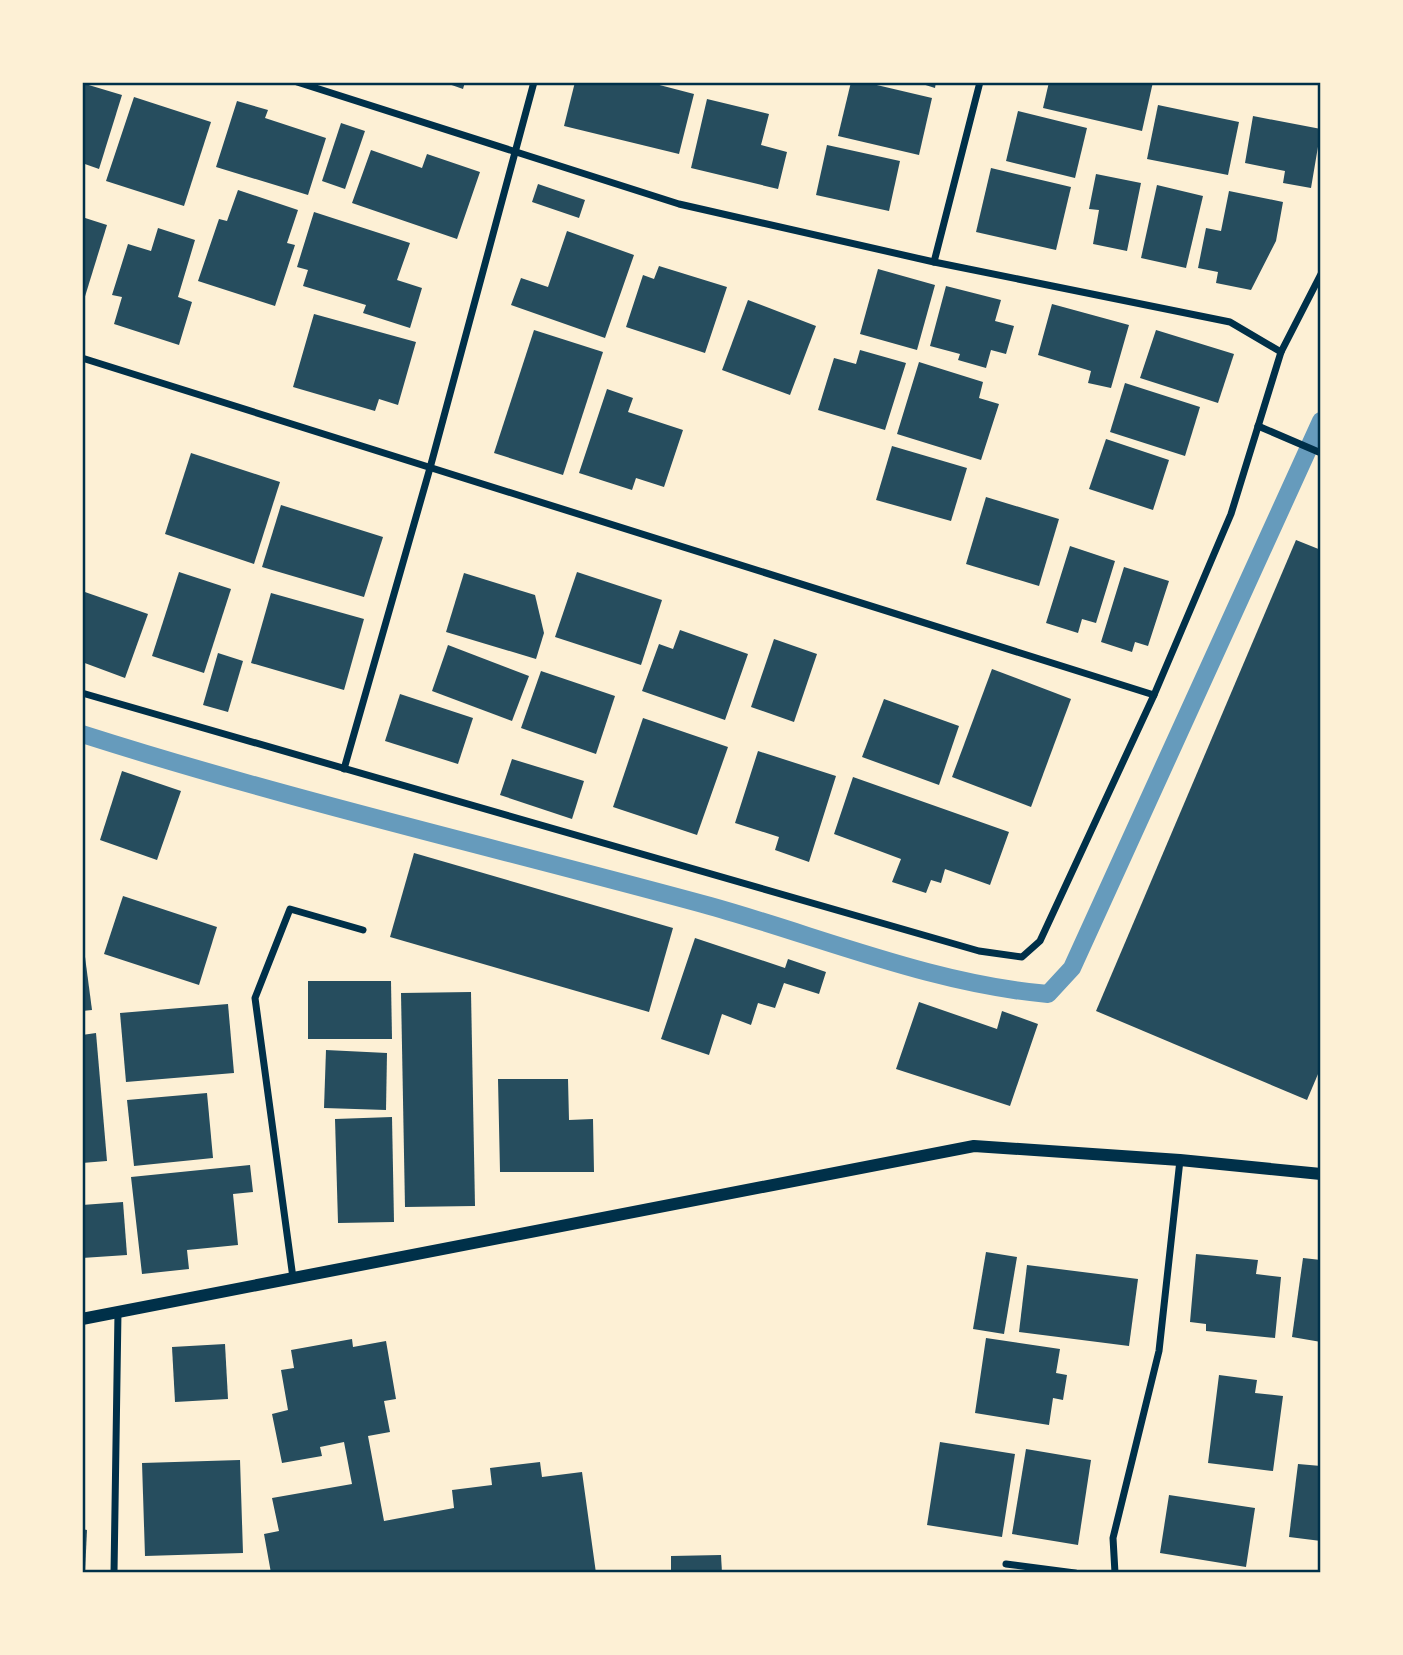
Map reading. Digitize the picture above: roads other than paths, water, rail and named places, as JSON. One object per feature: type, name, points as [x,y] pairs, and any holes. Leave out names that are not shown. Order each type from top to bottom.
[{"type":"street","points":[[297,82],[679,204],[934,262],[1230,322],[1280,352]]},
{"type":"street","points":[[344,769],[430,468],[534,82]]},
{"type":"street","points":[[934,262],[980,82]]},
{"type":"street","points":[[82,694],[979,951],[1022,957],[1041,940],[1154,695],[1231,514],[1280,352],[1321,274]]},
{"type":"street","points":[[82,358],[1154,695]]},
{"type":"street","points":[[1258,426],[1321,453]]},
{"type":"street","points":[[293,1278],[255,999],[290,909],[363,930]]},
{"type":"street","points":[[82,1319],[974,1146],[1180,1160],[1321,1174]]},
{"type":"street","points":[[1115,1573],[1113,1538],[1159,1351],[1180,1160]]},
{"type":"street","points":[[114,1573],[118,1312]]},
{"type":"street","points":[[1006,1564],[1075,1573]]},
{"type":"waterway","points":[[82,734],[317,802],[710,906],[920,970],[1005,989],[1048,994],[1072,968],[1321,421]]}]
